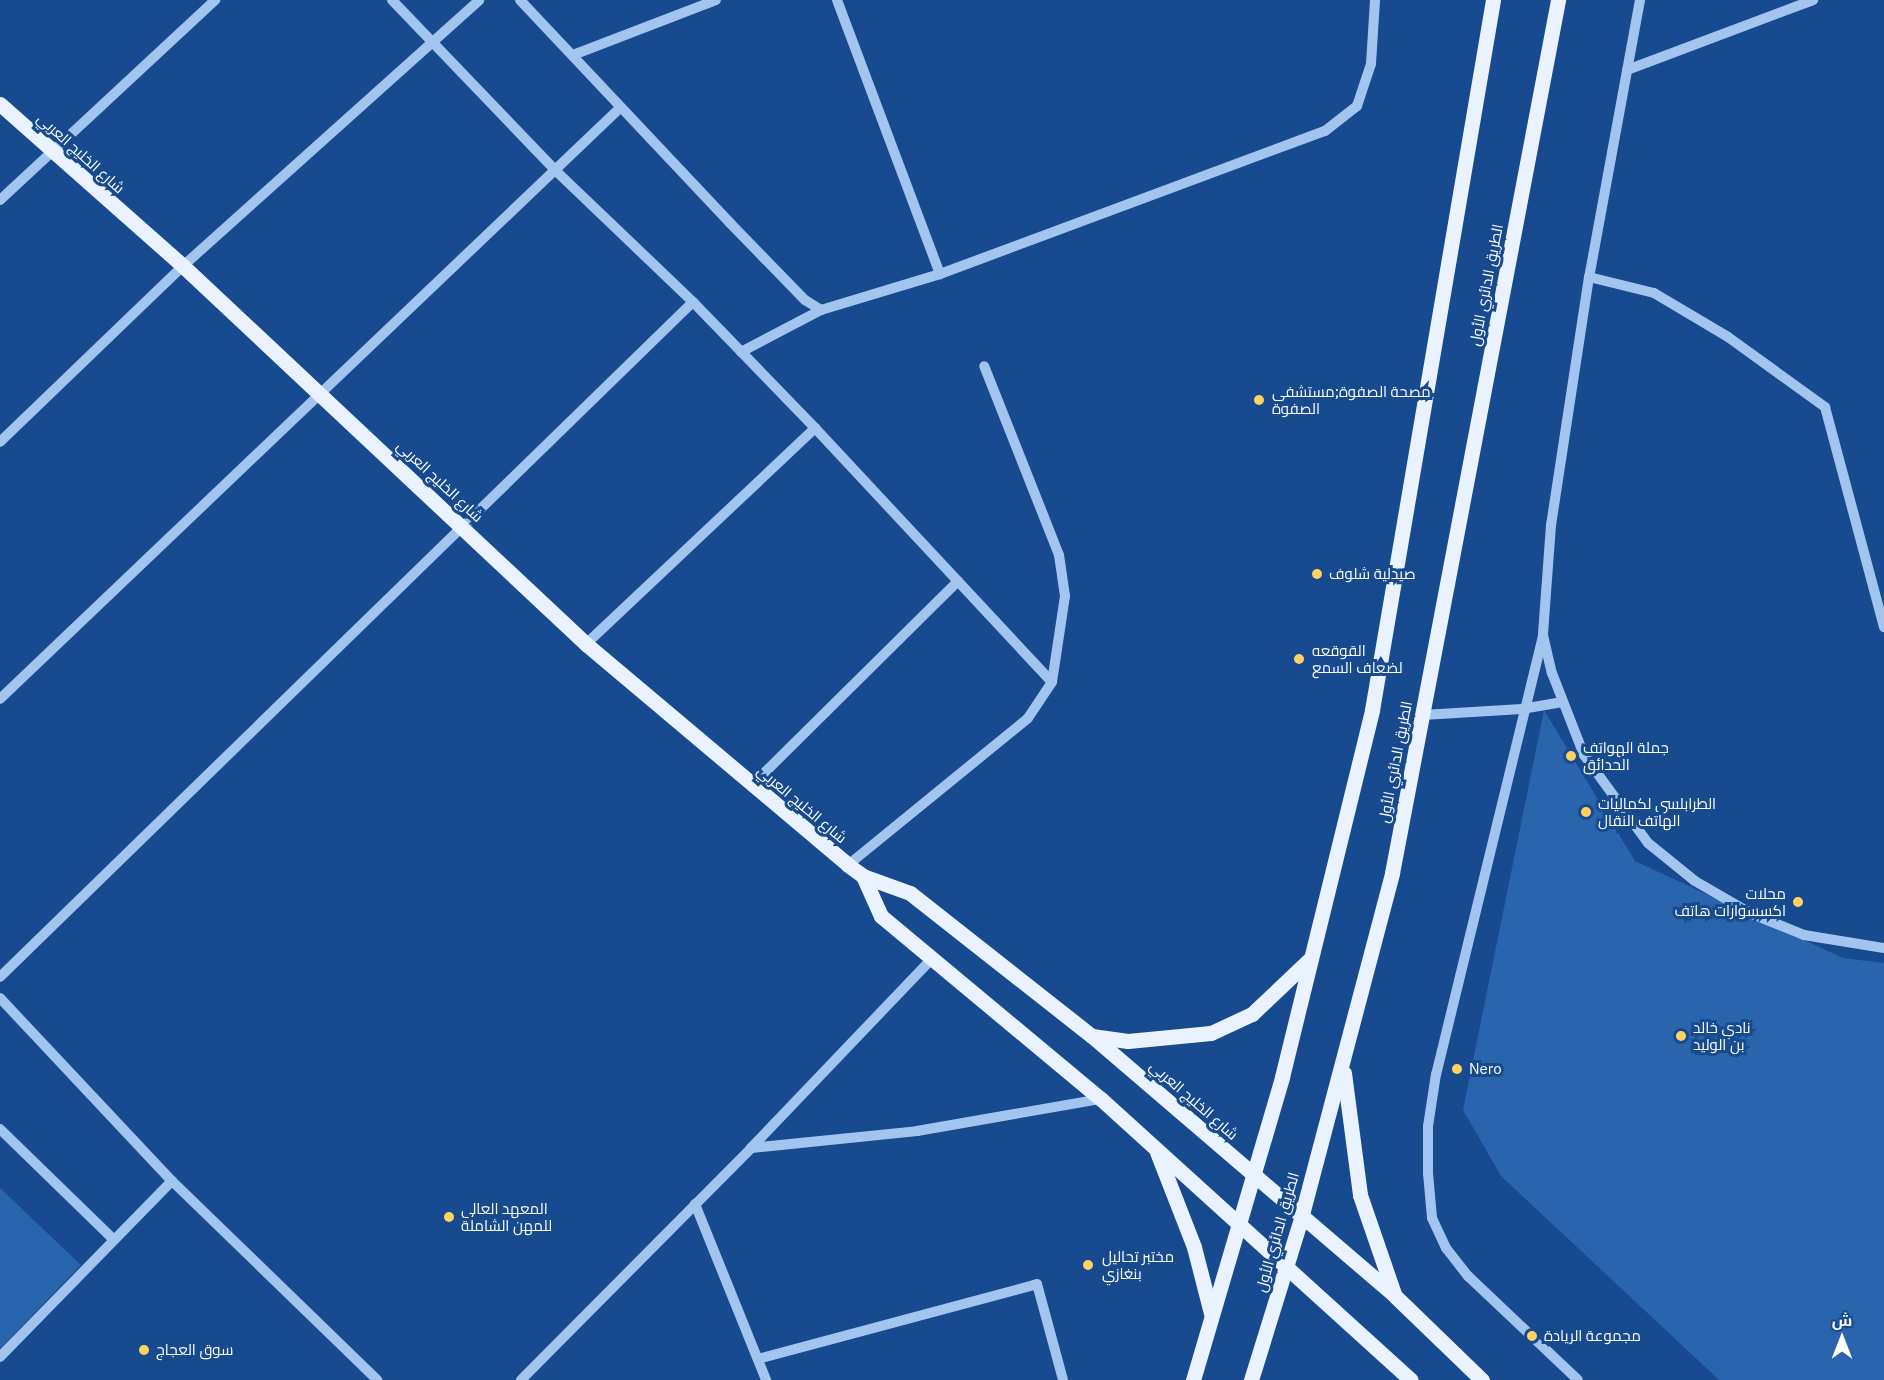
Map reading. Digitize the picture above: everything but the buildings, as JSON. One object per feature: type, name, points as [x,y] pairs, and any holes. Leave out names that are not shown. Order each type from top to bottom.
[{"type":"main road","points":[[1192,1380],[1254,1175],[1312,957],[1372,710],[1493,0]]},
{"type":"main road","name":"الطريق الدائري الأول","points":[[1251,1380],[1301,1218],[1392,873],[1558,0]]},
{"type":"main road","name":"شارع الخليج العربي","points":[[0,104],[183,266],[465,527],[586,644],[848,865],[863,876],[910,893],[1092,1036],[1301,1218],[1395,1296],[1482,1380]]},
{"type":"main road","name":"شارع الخليج العربي","points":[[863,876],[881,916],[930,961],[1101,1099],[1411,1380]]},
{"type":"main road","points":[[1092,1036],[1128,1041],[1211,1033],[1252,1014],[1312,957]]},
{"type":"main road","points":[[1343,1063],[1360,1195],[1395,1296]]},
{"type":"main road","points":[[1155,1147],[1194,1247],[1211,1313]]},
{"type":"street","points":[[0,200],[215,0]]},
{"type":"street","points":[[392,0],[556,171],[693,302],[815,428],[1052,682]]},
{"type":"street","points":[[0,442],[183,266],[433,44],[479,0]]},
{"type":"street","points":[[520,0],[620,108],[805,300],[821,310]]},
{"type":"street","points":[[573,55],[716,0]]},
{"type":"street","points":[[837,0],[940,274]]},
{"type":"street","points":[[741,352],[821,310],[940,274],[1325,131],[1357,106],[1371,64],[1375,0]]},
{"type":"street","points":[[1578,1380],[1468,1276],[1446,1248],[1432,1218],[1428,1126],[1436,1074],[1522,709],[1543,634],[1551,525],[1589,277],[1640,0]]},
{"type":"street","points":[[1627,70],[1813,0]]},
{"type":"street","points":[[0,699],[620,108]]},
{"type":"street","points":[[1589,277],[1654,293],[1728,337],[1825,407],[1884,627]]},
{"type":"street","points":[[0,977],[465,527],[693,302]]},
{"type":"street","points":[[848,865],[1028,718],[1052,682],[1065,596],[1059,555],[984,366]]},
{"type":"street","points":[[586,644],[815,428]]},
{"type":"street","points":[[752,785],[958,581]]},
{"type":"street","points":[[1543,634],[1562,702],[1584,755],[1615,803],[1648,843],[1695,881],[1750,913],[1804,935],[1884,948]]},
{"type":"street","points":[[1423,715],[1522,709],[1562,702]]},
{"type":"street","points":[[521,1380],[751,1149],[930,961]]},
{"type":"street","points":[[0,998],[172,1181],[377,1380]]},
{"type":"street","points":[[751,1149],[917,1131],[1101,1099]]},
{"type":"street","points":[[0,1129],[114,1240]]},
{"type":"street","points":[[0,1357],[172,1181]]},
{"type":"street","points":[[695,1204],[766,1380]]},
{"type":"street","points":[[758,1359],[1037,1284],[1063,1380]]},
{"type":"shaded area","name":"نادي خالد بن الوليد","points":[[1544,710],[1635,861],[1843,958],[1884,963],[1884,1380],[1719,1380],[1501,1176],[1463,1110]]},
{"type":"shaded area","points":[[0,1188],[81,1265],[0,1349]]},
{"type":"place","name":"مصحة الصفوة;مستشفى الصفوة","points":[[1259,400]]},
{"type":"place","name":"صيدلية شلوف","points":[[1317,574]]},
{"type":"place","name":"القوقعه لضعاف السمع","points":[[1299,659]]},
{"type":"place","name":"جملة الهواتف الحدائق","points":[[1571,756]]},
{"type":"place","name":"الطرابلسي لكماليات الهاتف النقال","points":[[1586,812]]},
{"type":"place","name":"محلات اكسسوارات هاتف","points":[[1798,902]]},
{"type":"place","name":"نادي خالد بن الوليد","points":[[1681,1036]]},
{"type":"place","name":"Nero","points":[[1457,1069]]},
{"type":"place","name":"المعهد العالي للمهن الشاملة","points":[[449,1217]]},
{"type":"place","name":"مختبر تحاليل بنغازي","points":[[1088,1265]]},
{"type":"place","name":"مجموعة الريادة","points":[[1532,1336]]},
{"type":"place","name":"سوق العجاج","points":[[144,1350]]}]
